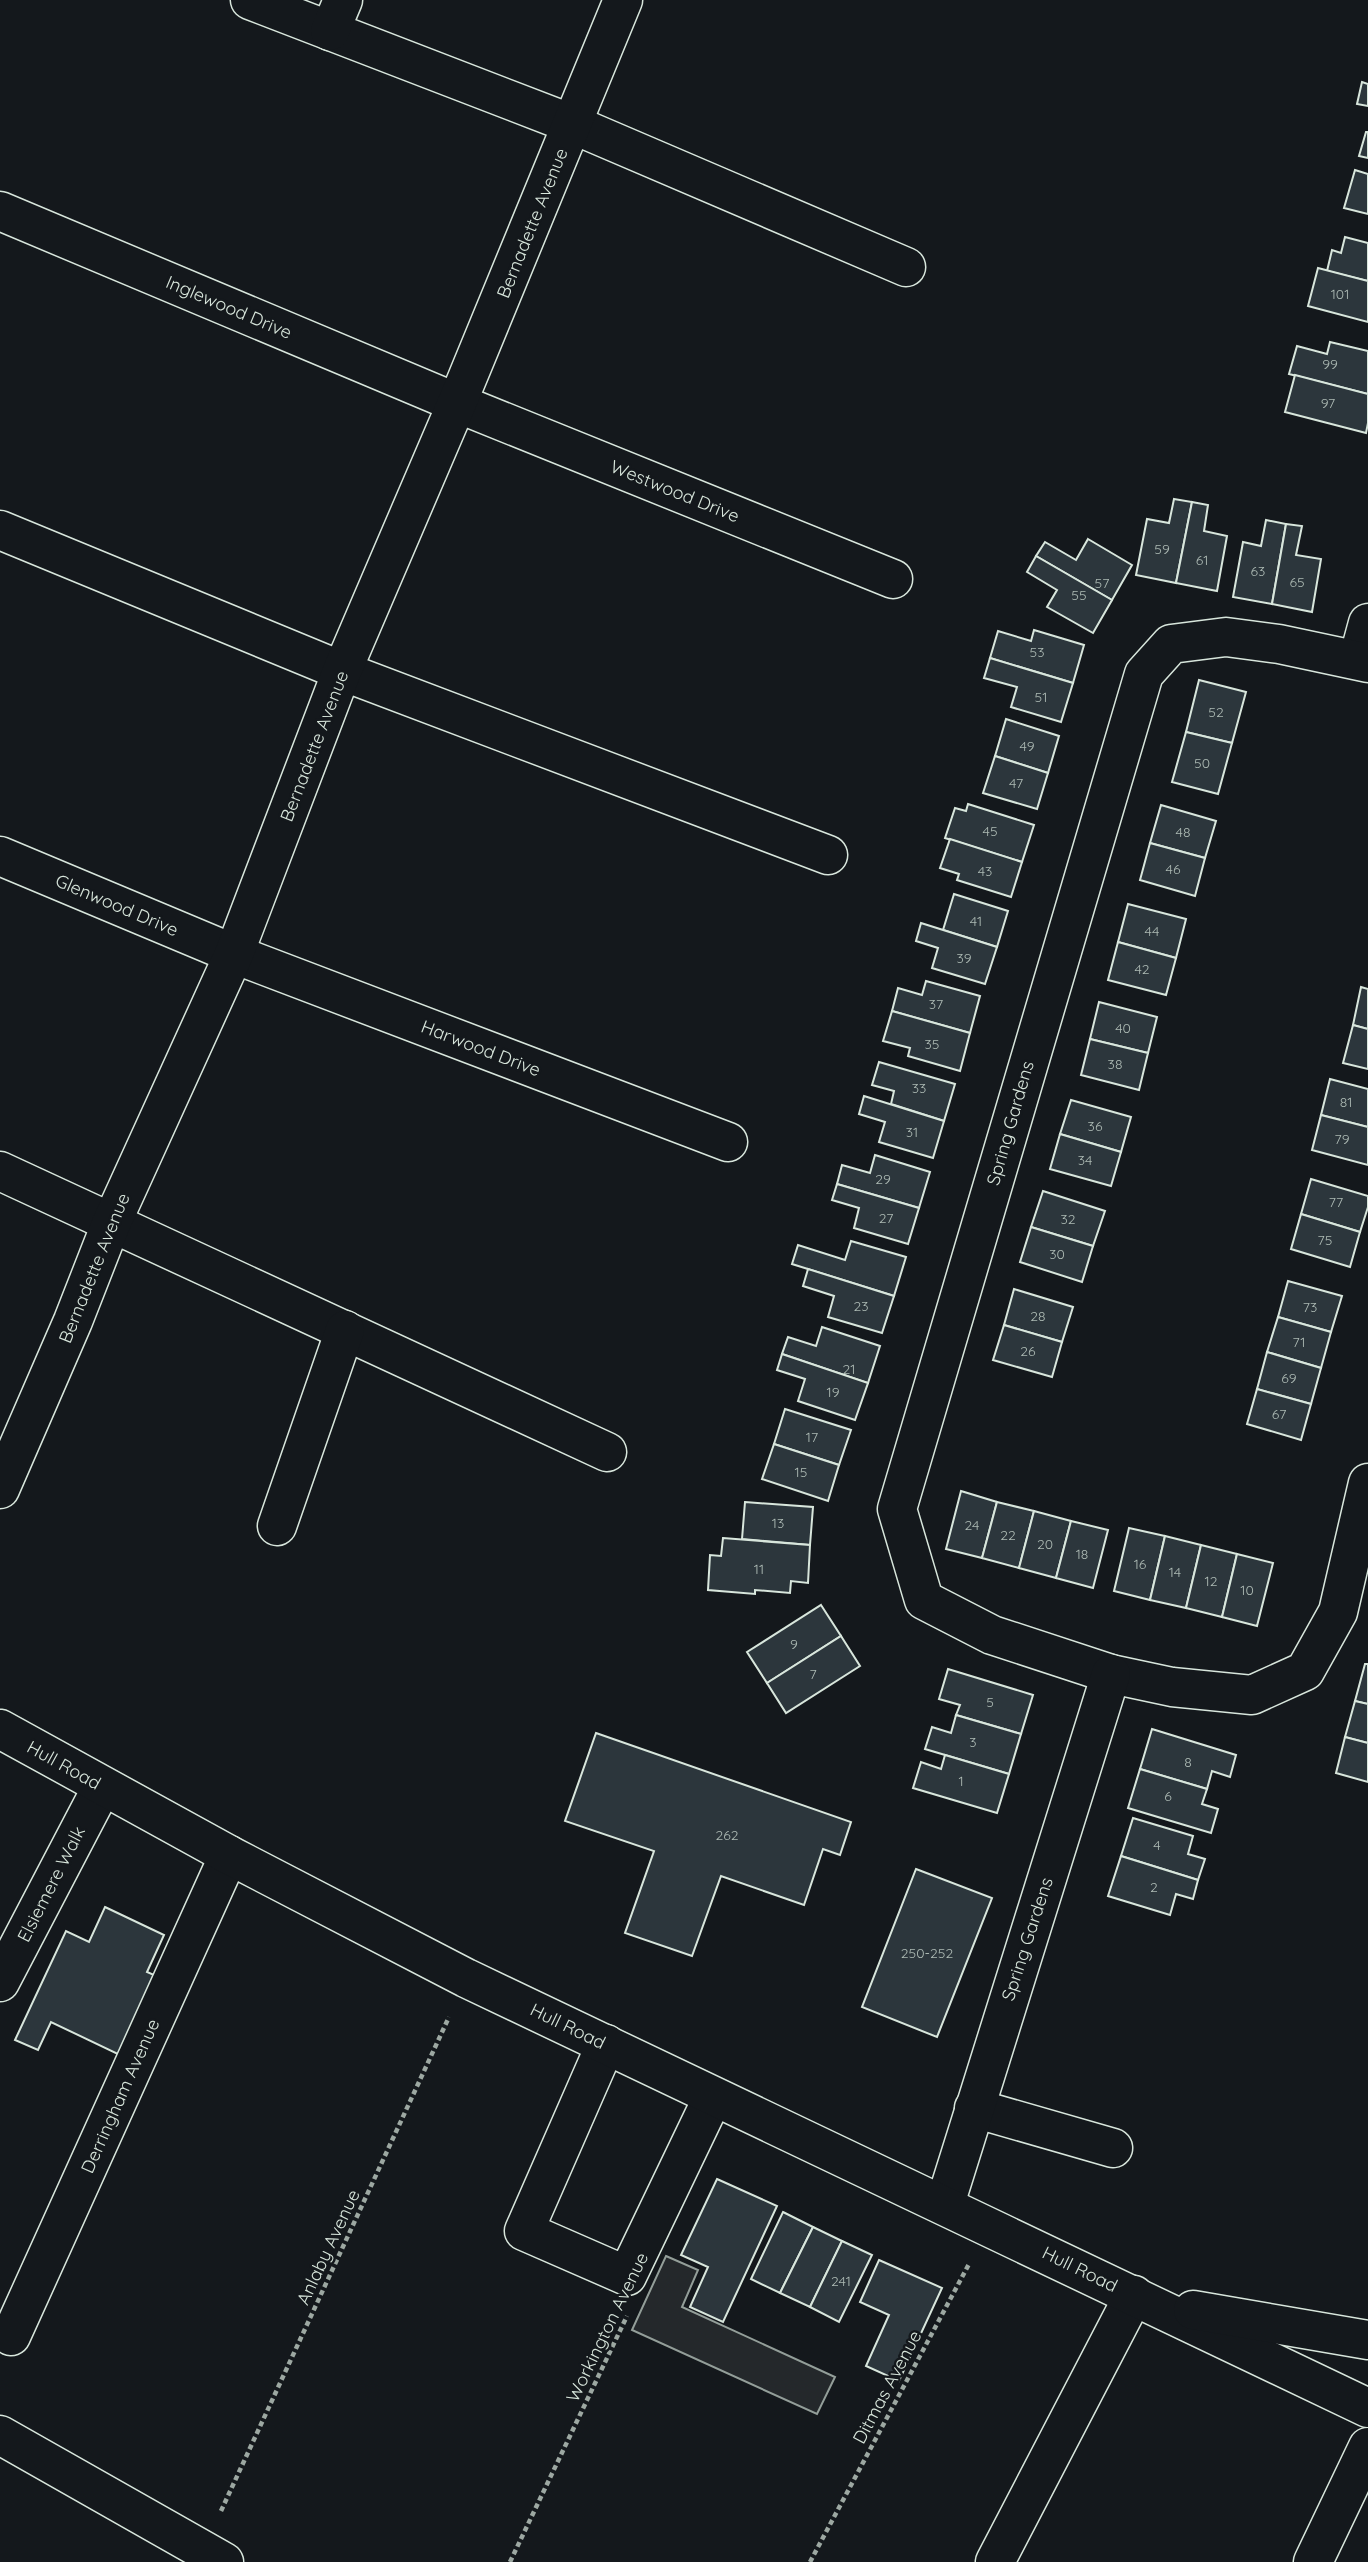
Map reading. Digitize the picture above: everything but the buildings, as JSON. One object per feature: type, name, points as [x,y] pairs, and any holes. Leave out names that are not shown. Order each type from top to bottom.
[{"type":"street","points":[[250,0],[336,15],[572,124],[906,267]]},
{"type":"street","name":"Bernadette Avenue","points":[[0,1489],[73,1321],[111,1224],[234,954],[342,671],[457,403],[622,0]]},
{"type":"street","name":"Inglewood Drive","points":[[0,211],[457,403]]},
{"type":"street","name":"Westwood Drive","points":[[457,403],[893,579]]},
{"type":"street","points":[[0,530],[342,671],[828,855]]},
{"type":"street","name":"Spring Gardens","points":[[1368,623],[1363,662],[1279,644],[1226,638],[1171,644],[1144,674],[897,1509],[924,1600],[992,1635],[1111,1674],[1171,1686],[1252,1695],[1305,1671],[1338,1612],[1368,1483]]},
{"type":"street","name":"Glenwood Drive","points":[[0,856],[234,954]]},
{"type":"street","name":"Harwood Drive","points":[[234,954],[728,1142]]},
{"type":"street","points":[[0,1171],[607,1452]]},
{"type":"street","points":[[277,1526],[345,1330]]},
{"type":"street","name":"Spring Gardens","points":[[945,2204],[1111,1674]]},
{"type":"street","name":"Hull Road","points":[[0,1729],[229,1856],[467,1978],[1368,2408]]},
{"type":"street","name":"Elsiemere Walk","points":[[0,1982],[102,1787]]},
{"type":"street","name":"Derringham Avenue","points":[[11,2336],[229,1856]]},
{"type":"street","points":[[606,2044],[524,2231],[627,2276],[713,2097]]},
{"type":"street","points":[[974,2108],[1113,2148]]},
{"type":"street","points":[[995,2562],[1140,2299]]},
{"type":"street","name":"Hull Road","points":[[1140,2299],[1368,2340]]},
{"type":"street","points":[[0,2435],[214,2560]]},
{"type":"street","points":[[1312,2562],[1368,2447]]},
{"type":"path","name":"Anlaby Avenue","points":[[220,2514],[467,1978]]},
{"type":"path","name":"Ditmas Avenue","points":[[810,2562],[989,2226]]},
{"type":"path","name":"Workington Avenue","points":[[510,2562],[628,2314]]},
{"type":"shaded area","points":[[666,2256],[698,2270],[682,2307],[835,2377],[817,2414],[632,2330]]}]
